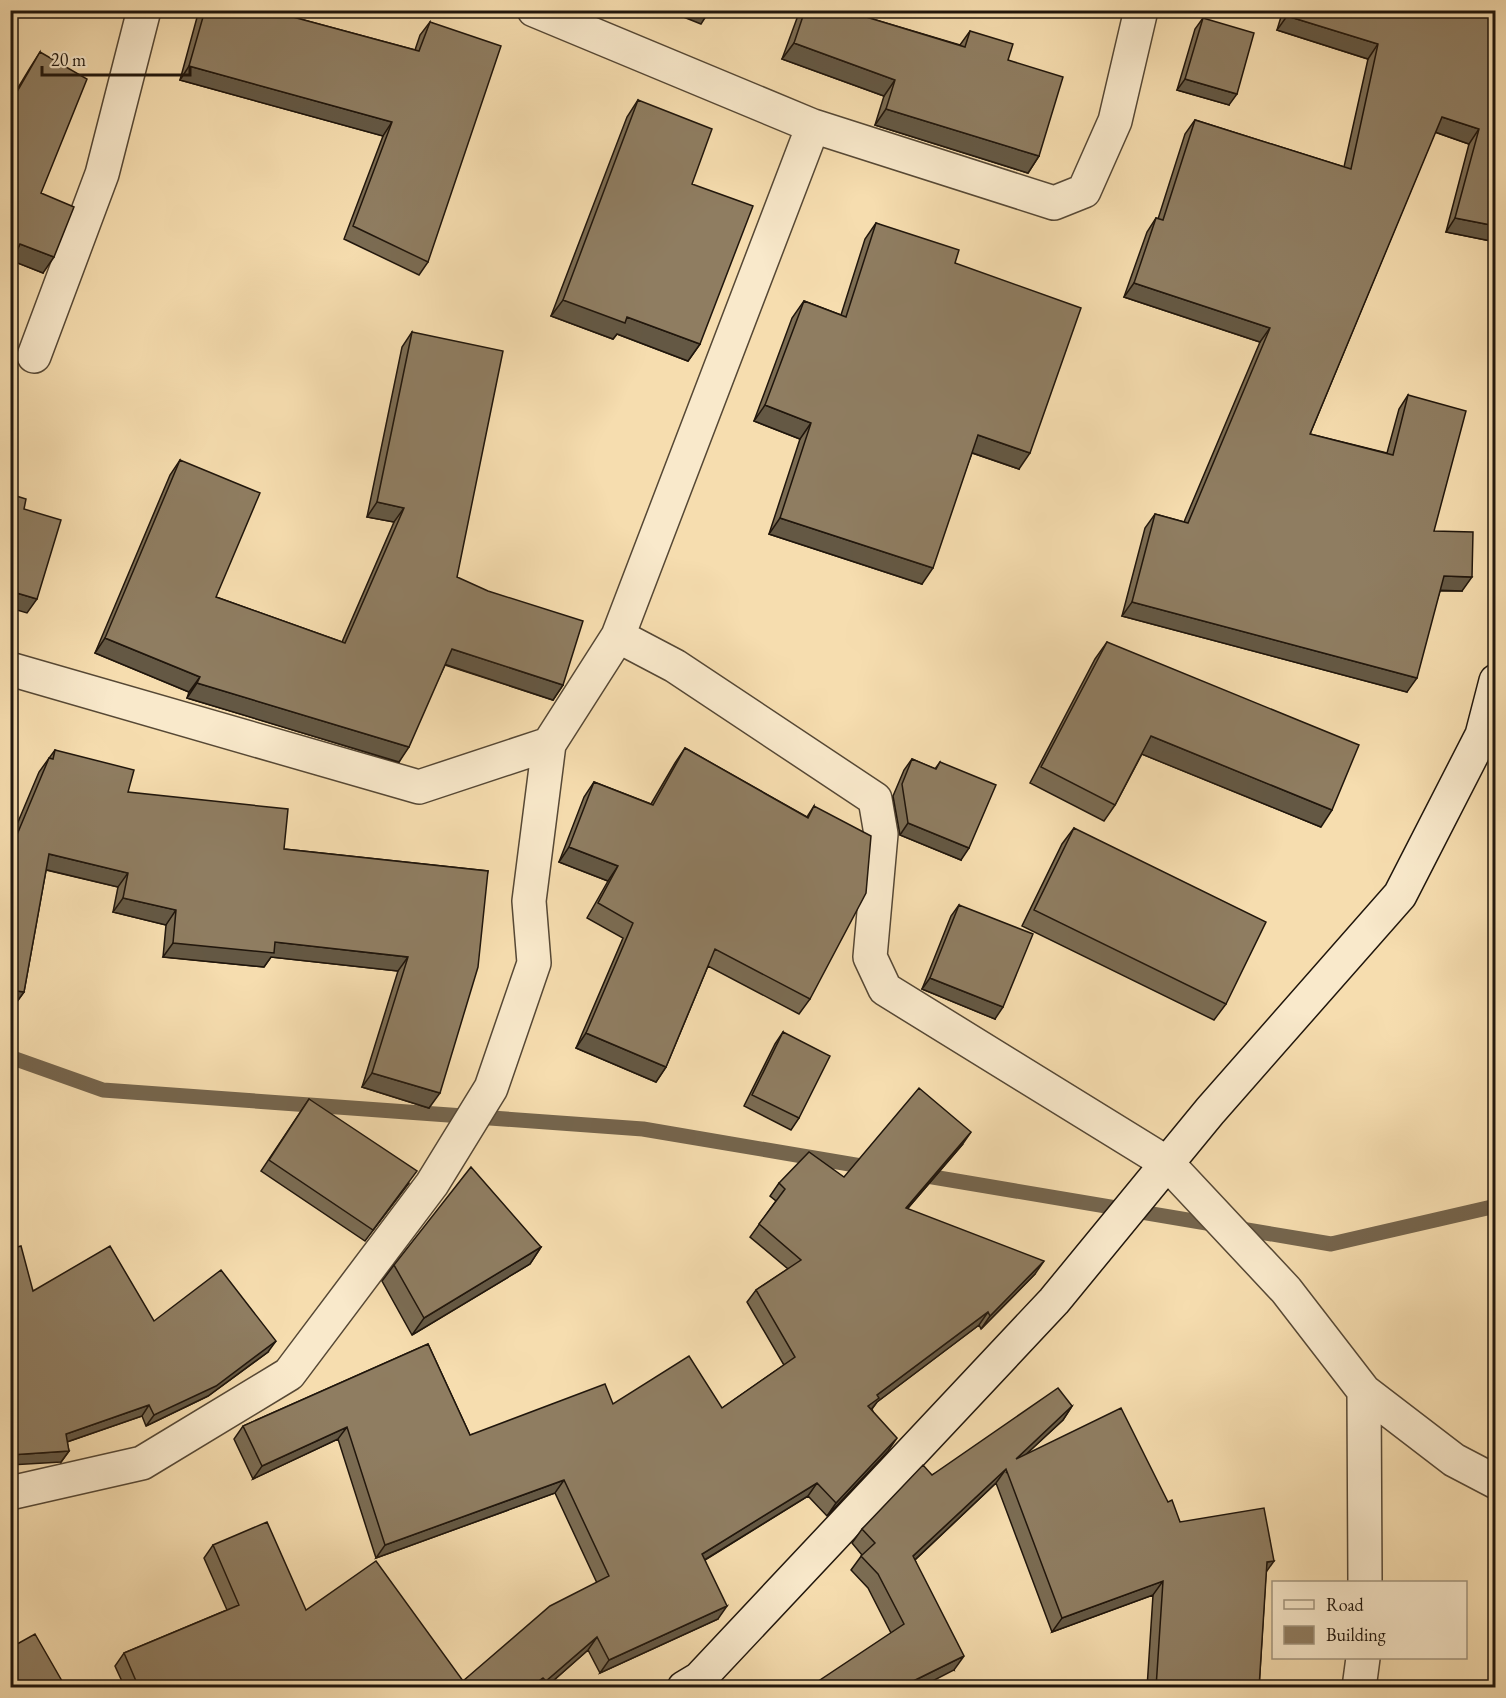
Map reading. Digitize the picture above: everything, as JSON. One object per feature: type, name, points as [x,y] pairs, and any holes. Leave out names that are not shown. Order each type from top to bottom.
[{"type":"street","points":[[34,356],[102,174],[144,10]]},
{"type":"street","points":[[534,10],[813,126],[1054,203],[1084,191],[1115,121],[1141,10]]},
{"type":"street","points":[[10,1493],[142,1463],[289,1374],[432,1184],[491,1088],[534,963],[529,901],[549,744],[618,636],[813,126]]},
{"type":"street","points":[[618,636],[675,666],[875,799],[881,834],[870,957],[885,989],[1167,1163],[1286,1290],[1364,1391],[1454,1460],[1496,1482]]},
{"type":"street","points":[[10,669],[418,787],[549,744]]},
{"type":"street","points":[[684,1688],[699,1679],[1054,1301],[1167,1163],[1400,895],[1482,735],[1496,681]]},
{"type":"street","points":[[1364,1391],[1365,1581]]},
{"type":"street","points":[[1359,1688],[1363,1659]]},
{"type":"building","points":[[205,10],[267,10],[419,51],[430,22],[501,46],[428,262],[353,226],[392,122],[189,66]]},
{"type":"building","points":[[805,10],[868,10],[866,17],[965,47],[970,31],[1013,44],[1008,60],[1063,77],[1039,156],[886,109],[895,80],[794,43]]},
{"type":"building","points":[[1288,10],[1496,10],[1496,86],[1491,123],[1496,124],[1496,226],[1455,218],[1479,129],[1442,117],[1310,434],[1393,455],[1408,395],[1466,411],[1434,531],[1473,532],[1472,577],[1444,576],[1417,678],[1132,602],[1155,514],[1188,523],[1270,328],[1134,283],[1156,218],[1163,220],[1195,120],[1351,169],[1378,44],[1287,16]]},
{"type":"building","points":[[1203,18],[1254,33],[1237,94],[1185,79]]},
{"type":"building","points":[[40,52],[87,79],[41,193],[74,207],[54,257],[20,244],[10,267],[10,104]]},
{"type":"building","points":[[638,100],[712,129],[692,184],[753,206],[700,344],[627,317],[625,323],[563,300]]},
{"type":"building","points":[[876,223],[959,250],[955,263],[1081,308],[1030,453],[978,435],[933,568],[780,518],[811,423],[765,405],[804,301],[846,317]]},
{"type":"building","points":[[412,332],[503,351],[457,577],[488,591],[583,621],[563,685],[452,649],[409,747],[197,683],[200,677],[105,638],[180,460],[260,493],[216,597],[345,643],[404,508],[377,502]]},
{"type":"building","points":[[10,494],[26,499],[24,509],[61,520],[37,599],[10,591]]},
{"type":"building","points":[[1107,642],[1359,745],[1332,810],[1151,736],[1115,805],[1041,767]]},
{"type":"building","points":[[685,748],[808,818],[814,806],[871,836],[866,893],[810,999],[715,949],[666,1067],[586,1033],[633,923],[598,903],[618,866],[569,847],[594,782],[653,805]]},
{"type":"building","points":[[55,750],[134,770],[128,792],[288,809],[284,849],[488,871],[478,967],[440,1093],[372,1073],[408,957],[275,942],[274,953],[173,943],[176,910],[123,898],[128,873],[49,854],[24,992],[10,990],[10,848],[49,758],[53,759]]},
{"type":"building","points":[[912,759],[936,769],[940,762],[996,785],[969,848],[908,823],[902,784]]},
{"type":"building","points":[[1074,828],[1266,922],[1226,1004],[1034,910]]},
{"type":"building","points":[[959,905],[1033,934],[1003,1007],[930,978]]},
{"type":"building","points":[[783,1032],[830,1056],[799,1118],[752,1095]]},
{"type":"building","points":[[919,1088],[971,1132],[906,1208],[1044,1261],[990,1316],[988,1312],[877,1395],[879,1398],[868,1406],[897,1438],[836,1503],[817,1483],[702,1554],[727,1606],[609,1660],[597,1637],[546,1681],[543,1678],[529,1688],[139,1688],[124,1653],[239,1605],[213,1545],[267,1522],[306,1610],[376,1561],[463,1681],[550,1606],[609,1576],[564,1480],[385,1545],[347,1427],[262,1466],[243,1426],[428,1344],[470,1435],[605,1384],[613,1404],[689,1356],[722,1408],[795,1357],[756,1290],[801,1260],[759,1224],[785,1189],[779,1183],[809,1152],[844,1177]]},
{"type":"building","points":[[309,1099],[417,1171],[373,1230],[269,1160]]},
{"type":"building","points":[[471,1167],[541,1247],[424,1318],[394,1265]]},
{"type":"building","points":[[21,1246],[33,1291],[110,1246],[154,1321],[221,1270],[276,1341],[216,1386],[154,1415],[149,1405],[66,1434],[69,1451],[10,1455],[10,1249]]},
{"type":"building","points":[[1058,1388],[1072,1406],[1016,1459],[1121,1408],[1168,1502],[1172,1500],[1180,1522],[1264,1508],[1274,1561],[1267,1562],[1259,1688],[1156,1688],[1163,1581],[1062,1618],[1006,1469],[913,1556],[964,1656],[903,1686],[905,1688],[808,1688],[904,1624],[878,1574],[861,1556],[875,1543],[862,1529],[923,1465],[932,1475]]},
{"type":"building","points":[[35,1634],[66,1688],[10,1688],[10,1648]]},
{"type":"waterway","points":[[10,1057],[103,1090],[643,1129],[873,1168]]},
{"type":"waterway","points":[[915,1174],[1331,1244],[1496,1206]]}]
